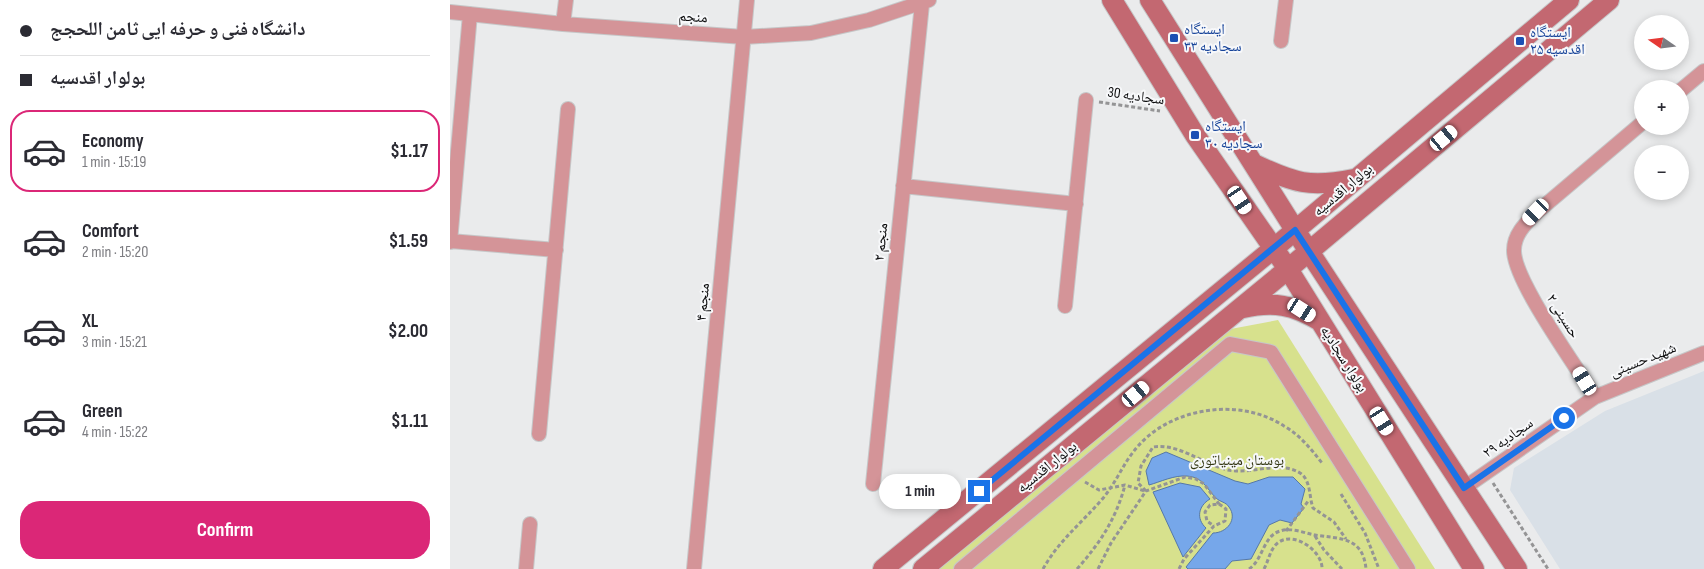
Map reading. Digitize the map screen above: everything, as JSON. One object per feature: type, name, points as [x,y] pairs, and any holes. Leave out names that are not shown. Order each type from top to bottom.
[{"type":"main road","name":"بولوار سجادیه","points":[[1112,0],[1183,114],[1288,270],[1474,569]]},
{"type":"main road","name":"بولوار سجادیه","points":[[1150,0],[1295,230],[1517,569]]},
{"type":"main road","name":"بولوار اقدسیه","points":[[883,569],[1295,230],[1569,0]]},
{"type":"main road","name":"بولوار اقدسیه","points":[[924,569],[1288,270],[1609,0]]},
{"type":"main road","points":[[1254,164],[1306,184],[1333,183],[1356,179]]},
{"type":"main road","points":[[1241,308],[1257,304],[1279,304],[1302,310],[1320,322]]},
{"type":"street","points":[[564,24],[566,0]]},
{"type":"street","name":"منجم ۴","points":[[694,569],[747,0]]},
{"type":"street","points":[[1281,41],[1286,0]]},
{"type":"street","name":"منجم","points":[[450,12],[564,24],[744,37],[811,33],[869,20],[926,2]]},
{"type":"street","name":"منجم ۲","points":[[872,484],[903,186],[926,2]]},
{"type":"street","points":[[470,14],[450,242],[556,250]]},
{"type":"street","points":[[1689,84],[1704,71]]},
{"type":"street","points":[[1065,306],[1086,100]]},
{"type":"street","points":[[539,434],[568,109]]},
{"type":"street","name":"حسینی ۲","points":[[1595,397],[1526,288],[1515,266],[1514,248],[1521,228],[1536,212],[1634,130]]},
{"type":"street","points":[[903,186],[1076,204]]},
{"type":"street","points":[[960,569],[1230,344],[1271,352],[1408,569]]},
{"type":"street","name":"شهید حسینی","points":[[1595,397],[1704,353]]},
{"type":"street","name":"سجادیه ۲۹","points":[[1464,488],[1595,397]]},
{"type":"street","points":[[526,569],[530,524]]},
{"type":"path","name":"سجادیه 30","points":[[1086,100],[1183,114]]},
{"type":"path","points":[[1043,569],[1052,553],[1070,530],[1092,511],[1110,489],[1126,458],[1146,437],[1173,420],[1201,411],[1228,409],[1257,413],[1284,425],[1305,443],[1323,464]]},
{"type":"path","points":[[1146,491],[1138,483],[1141,466],[1153,447],[1165,445],[1229,470],[1274,468],[1295,471],[1302,474],[1307,481],[1313,508],[1334,522],[1346,539]]},
{"type":"path","points":[[1076,472],[1088,485],[1099,490],[1125,485],[1146,491],[1185,478],[1204,484],[1219,504],[1226,509],[1227,517],[1222,524],[1214,526],[1184,559],[1179,569]]},
{"type":"path","points":[[1487,473],[1548,569]]},
{"type":"path","points":[[872,484],[964,503]]},
{"type":"path","points":[[1077,569],[1107,532],[1120,506],[1125,485]]},
{"type":"path","points":[[1337,487],[1365,533],[1379,569]]},
{"type":"path","points":[[1098,569],[1112,543],[1146,491]]},
{"type":"path","points":[[1286,530],[1310,500]]},
{"type":"path","points":[[1214,526],[1207,521],[1205,512],[1210,505],[1219,504]]},
{"type":"path","points":[[1249,569],[1259,558],[1271,537],[1280,531],[1286,530],[1346,539],[1358,546],[1366,569]]},
{"type":"path","points":[[1315,535],[1324,550],[1342,569]]},
{"type":"path","points":[[1264,569],[1272,549],[1280,541],[1292,539],[1306,544],[1317,554],[1322,563],[1322,569]]},
{"type":"shaded area","points":[[1704,371],[1704,569],[1560,569],[1510,490],[1514,468],[1605,411]]},
{"type":"green space","name":"بوستان مینیاتوری","points":[[1278,320],[1435,569],[936,569],[1220,331]]},
{"type":"water","points":[[1166,452],[1235,481],[1248,484],[1269,477],[1293,477],[1305,489],[1301,504],[1304,508],[1292,523],[1280,520],[1269,525],[1251,559],[1232,561],[1225,569],[1188,569],[1186,567],[1213,533],[1227,528],[1232,520],[1232,516],[1228,505],[1216,498],[1197,478],[1177,477],[1149,485],[1146,471],[1152,458]]},
{"type":"water","points":[[1180,483],[1200,487],[1210,499],[1203,505],[1200,513],[1201,521],[1206,528],[1183,557],[1153,492]]},
{"type":"place","name":"ایستگاه سجادیه ۳۳","points":[[1174,38]]},
{"type":"place","name":"ایستگاه اقدسیه ۲۵","points":[[1520,41]]},
{"type":"place","name":"ایستگاه سجادیه ۳۰","points":[[1195,135]]},
{"type":"route","points":[[979,491],[1295,230],[1464,488],[1564,418]]}]
